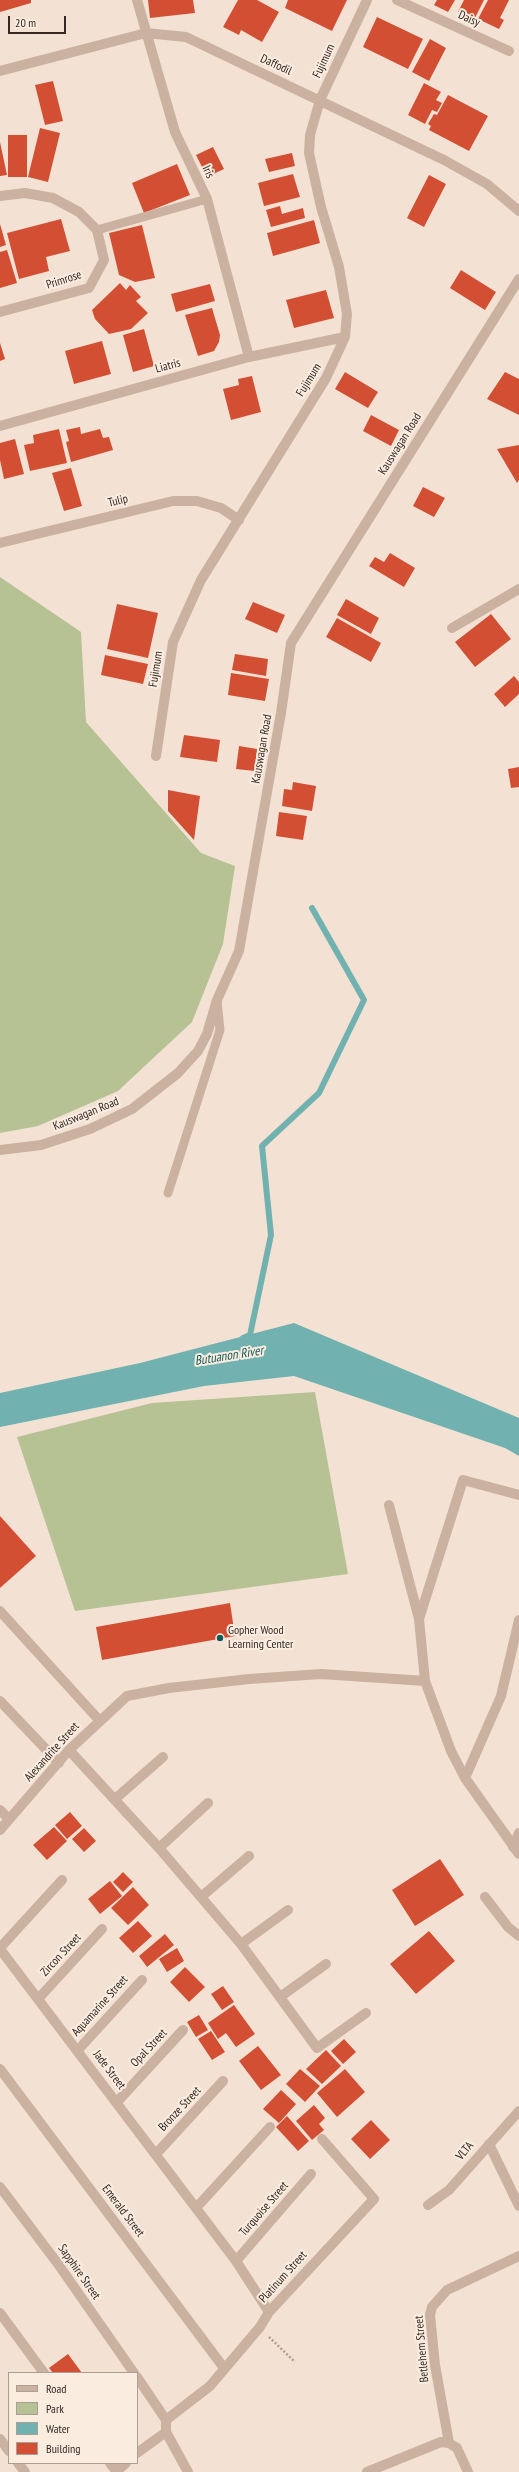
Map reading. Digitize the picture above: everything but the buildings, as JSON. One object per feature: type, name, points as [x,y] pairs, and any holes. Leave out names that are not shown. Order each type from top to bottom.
[{"type":"street","name":"Iris","points":[[137,0],[175,132],[207,199],[249,357]]},
{"type":"street","name":"Fujimum","points":[[156,756],[173,642],[201,580],[240,520],[326,378],[345,337],[347,314],[339,267],[321,207],[309,153],[310,135],[320,100],[367,0]]},
{"type":"street","name":"Daisy","points":[[397,0],[509,51]]},
{"type":"street","name":"Daffodil","points":[[0,70],[146,33],[186,37],[444,160],[488,184],[519,211]]},
{"type":"street","points":[[0,196],[25,193],[53,198],[79,212],[97,230]]},
{"type":"street","name":"Primrose","points":[[0,312],[89,288],[104,260],[97,230]]},
{"type":"street","name":"Kauswagan Road","points":[[0,1150],[41,1145],[90,1129],[132,1109],[178,1074],[198,1051],[207,1034],[217,1000],[239,951],[281,713],[291,643],[519,279]]},
{"type":"street","name":"Liatris","points":[[0,426],[249,357],[345,337]]},
{"type":"street","name":"Tulip","points":[[0,543],[173,501],[197,501],[215,507],[240,520]]},
{"type":"street","points":[[452,628],[519,589]]},
{"type":"street","points":[[419,1619],[463,1480],[519,1495]]},
{"type":"street","points":[[389,1505],[419,1619],[425,1681],[451,1751],[465,1778],[516,1850]]},
{"type":"street","points":[[0,1611],[99,1720]]},
{"type":"street","points":[[465,1778],[501,1696],[519,1620]]},
{"type":"street","name":"Alexandrite Street","points":[[0,1830],[69,1750],[99,1720],[127,1696],[220,1682],[321,1674],[425,1681]]},
{"type":"street","points":[[0,1701],[59,1763]]},
{"type":"street","points":[[69,1750],[159,1848],[241,1944],[318,2048],[366,2014]]},
{"type":"street","points":[[115,1799],[163,1756]]},
{"type":"street","points":[[159,1848],[208,1803]]},
{"type":"street","points":[[0,1810],[9,1819]]},
{"type":"street","points":[[516,1850],[519,1833]]},
{"type":"street","points":[[201,1897],[249,1856]]},
{"type":"street","points":[[0,1948],[62,1880]]},
{"type":"street","points":[[485,1897],[508,1927],[519,1936]]},
{"type":"street","points":[[241,1944],[288,1910]]},
{"type":"street","name":"Zircon Street","points":[[39,1998],[102,1929]]},
{"type":"street","name":"Jade Street","points":[[0,1948],[236,2260],[268,2312]]},
{"type":"street","points":[[280,1997],[326,1964]]},
{"type":"street","name":"Aquamarine Street","points":[[78,2050],[142,1980]]},
{"type":"street","name":"Opal Street","points":[[117,2102],[183,2030]]},
{"type":"street","name":"Emerald Street","points":[[0,2069],[224,2368]]},
{"type":"street","name":"Bronze Street","points":[[156,2154],[223,2081]]},
{"type":"street","name":"VLTA","points":[[428,2205],[449,2190],[519,2111]]},
{"type":"street","points":[[196,2208],[270,2127]]},
{"type":"street","name":"Platinum Street","points":[[166,2420],[210,2386],[260,2327],[268,2312],[374,2199],[322,2138]]},
{"type":"street","points":[[489,2144],[519,2206]]},
{"type":"street","name":"Turquoise Street","points":[[236,2260],[311,2174]]},
{"type":"street","name":"Sapphire Street","points":[[0,2187],[58,2264],[133,2372]]},
{"type":"street","name":"Betlehem Street","points":[[449,2443],[435,2366],[430,2315],[432,2307],[448,2290],[519,2256]]},
{"type":"street","points":[[0,2313],[43,2372]]},
{"type":"street","points":[[138,2378],[166,2420],[166,2432],[188,2472]]},
{"type":"street","points":[[138,2452],[166,2432]]},
{"type":"street","points":[[0,2439],[8,2450]]},
{"type":"street","points":[[367,2472],[441,2442],[449,2443],[456,2448],[468,2472]]},
{"type":"street","points":[[19,2464],[25,2472]]},
{"type":"street","points":[[114,2469],[124,2464]]},
{"type":"lane","points":[[97,230],[207,199]]},
{"type":"lane","points":[[168,1193],[220,1030],[217,1000]]},
{"type":"path","points":[[260,2327],[294,2362]]},
{"type":"green space","points":[[0,577],[81,632],[86,722],[201,853],[235,866],[223,944],[192,1022],[118,1091],[38,1126],[0,1133]]},
{"type":"green space","points":[[315,1392],[348,1574],[75,1611],[17,1437],[152,1403]]},
{"type":"water","name":"Butuanon River","points":[[294,1323],[519,1418],[519,1456],[505,1448],[294,1376],[204,1386],[0,1427],[0,1393],[140,1363]]},
{"type":"waterway","points":[[243,1338],[250,1335],[271,1235],[262,1146],[319,1093],[364,1000],[312,908]]},
{"type":"place","name":"Gopher Wood Learning Center","points":[[220,1638]]}]
